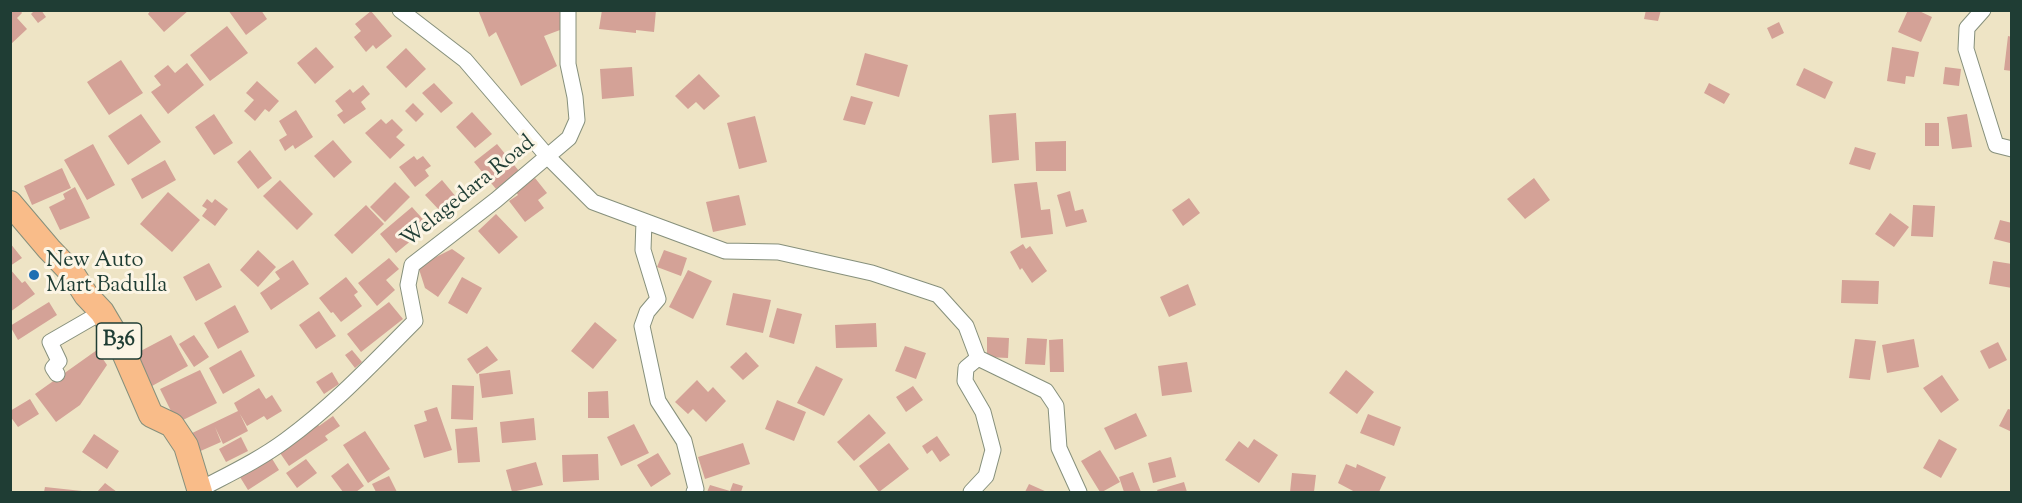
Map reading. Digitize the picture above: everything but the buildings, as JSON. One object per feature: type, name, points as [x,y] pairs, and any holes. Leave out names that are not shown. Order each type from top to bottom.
[{"type":"main road","name":"B36","points":[[10,203],[72,273],[86,295],[102,312],[118,339],[151,415],[172,425],[186,446],[199,491]]},
{"type":"street","points":[[400,10],[465,60],[548,157],[593,202],[725,251],[778,252],[872,273],[938,295],[966,326],[978,358],[1046,391],[1056,406],[1059,448],[1079,492]]},
{"type":"street","name":"Welagedara Road","points":[[199,491],[255,461],[288,439],[348,388],[415,321],[408,285],[412,265],[569,138],[577,120],[568,64],[568,10]]},
{"type":"street","points":[[1983,10],[1967,28],[1966,49],[1996,145],[2012,149]]},
{"type":"street","points":[[645,221],[643,250],[658,299],[647,312],[642,326],[658,401],[684,441],[696,489],[694,492]]},
{"type":"street","points":[[57,375],[53,368],[59,361],[50,342],[102,312]]},
{"type":"street","points":[[971,492],[986,476],[993,450],[983,412],[965,381],[966,368],[978,358]]},
{"type":"place","name":"New Auto Mart Badulla","points":[[34,275]]}]
